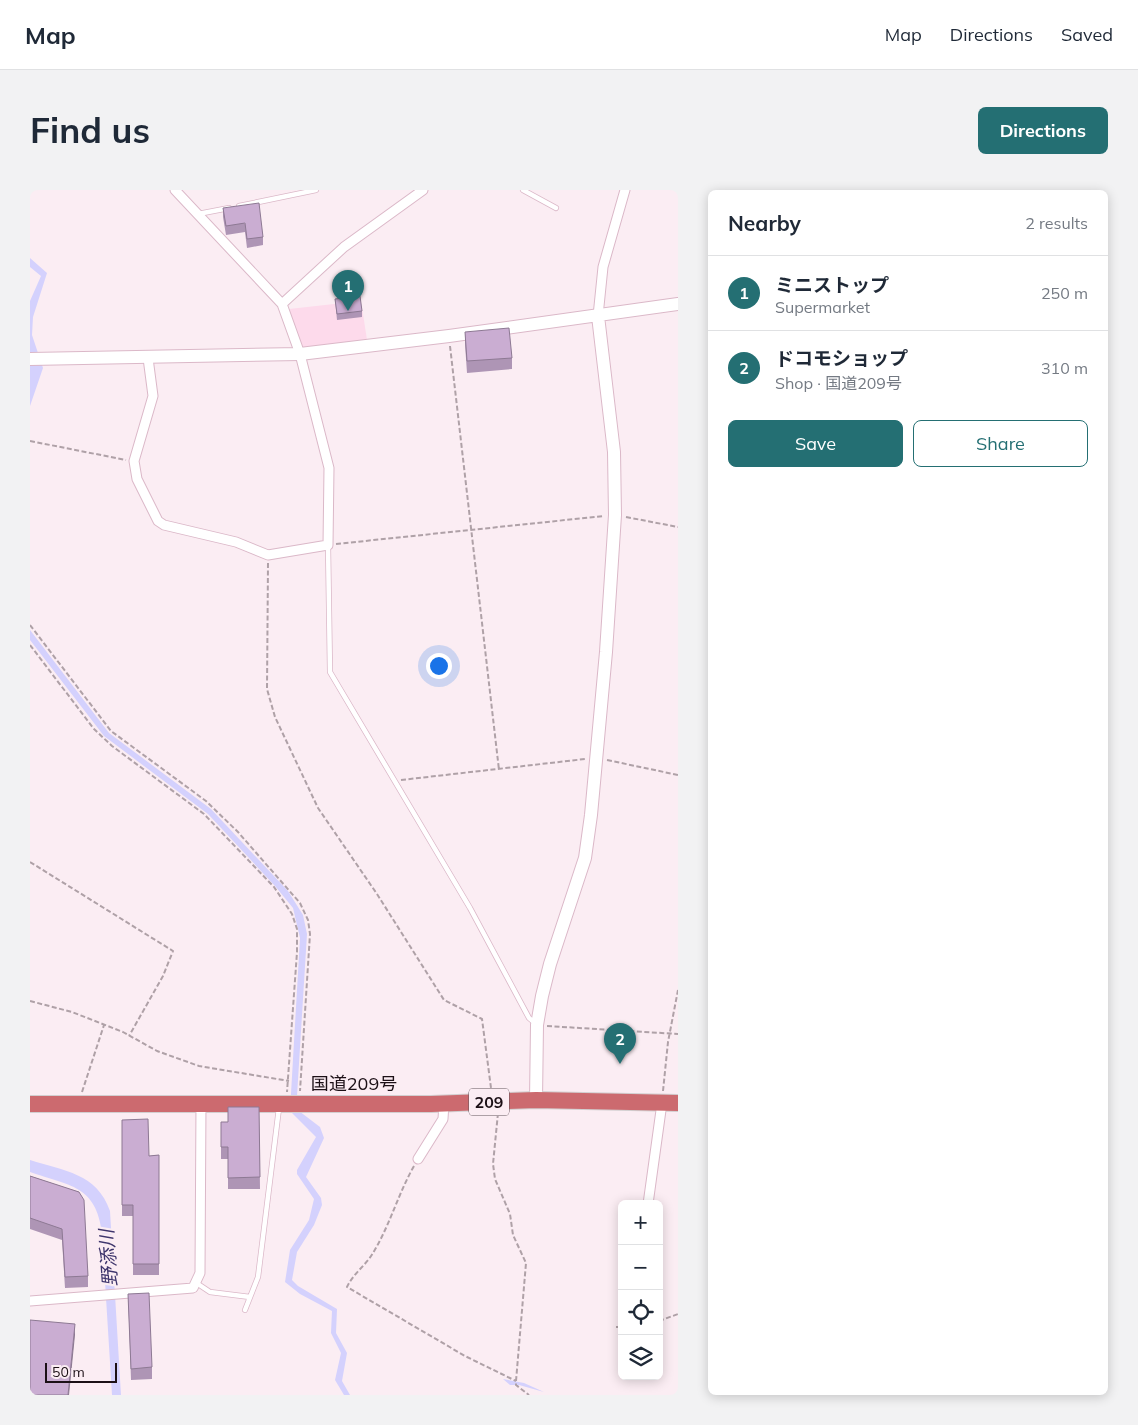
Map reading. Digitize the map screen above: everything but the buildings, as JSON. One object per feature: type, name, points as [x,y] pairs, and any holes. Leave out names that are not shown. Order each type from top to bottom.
[{"type":"highway","name":"国道209号","points":[[30,1104],[444,1103],[536,1100],[670,1103]]},
{"type":"street","points":[[148,358],[153,396],[134,461],[137,479],[158,521],[164,525],[236,542],[268,556],[328,545],[328,468],[300,354],[282,304],[175,190]]},
{"type":"street","points":[[282,304],[344,247],[423,190]]},
{"type":"street","points":[[536,1100],[537,1025],[550,964],[584,858],[597,758],[615,515],[614,452],[598,316],[603,267],[625,190]]},
{"type":"street","points":[[30,359],[300,354],[449,336],[678,304]]},
{"type":"street","points":[[30,1301],[120,1296],[193,1288],[200,1273],[201,1103]]},
{"type":"street","points":[[418,1159],[443,1119],[444,1103]]},
{"type":"street","points":[[649,1200],[670,1103]]},
{"type":"lane","points":[[198,214],[316,190]]},
{"type":"lane","points":[[523,190],[556,208]]},
{"type":"lane","points":[[328,545],[330,672],[470,908],[529,1018],[537,1025]]},
{"type":"lane","points":[[245,1310],[258,1277],[291,1102]]},
{"type":"lane","points":[[196,1282],[210,1292],[250,1297]]},
{"type":"path","points":[[449,336],[500,770]]},
{"type":"path","points":[[30,441],[134,461]]},
{"type":"path","points":[[328,545],[471,528],[615,515],[678,527]]},
{"type":"path","points":[[268,556],[267,689],[275,717],[318,808],[377,894],[444,1000],[482,1019],[496,1102],[493,1164],[495,1179],[499,1194],[508,1209],[513,1235],[526,1263],[516,1386],[529,1395]]},
{"type":"path","points":[[30,625],[110,731],[206,801],[238,832],[300,903],[308,920],[310,934],[291,1102]]},
{"type":"path","points":[[30,645],[94,730],[112,746],[204,814],[287,903],[297,929],[289,1081],[199,1066],[157,1051],[129,1036],[72,1012],[30,1001]]},
{"type":"path","points":[[394,780],[597,758],[678,775]]},
{"type":"path","points":[[30,862],[173,950],[163,976],[129,1036]]},
{"type":"path","points":[[670,1103],[669,1035],[678,990]]},
{"type":"path","points":[[78,1104],[104,1025]]},
{"type":"path","points":[[537,1025],[669,1035],[678,1034]]},
{"type":"path","points":[[418,1159],[399,1193],[393,1214],[372,1255],[347,1287],[465,1356],[516,1381]]},
{"type":"path","points":[[663,1320],[678,1314]]},
{"type":"shaded area","points":[[361,301],[367,340],[308,349],[302,346],[289,309]]},
{"type":"water","points":[[30,258],[47,273],[33,317],[32,335],[43,368],[30,406],[30,301],[41,276],[30,267]]},
{"type":"water","points":[[30,630],[109,733],[211,809],[288,891],[303,915],[307,934],[297,1096],[299,1111],[320,1127],[324,1138],[306,1177],[321,1198],[322,1205],[314,1225],[297,1252],[292,1280],[298,1286],[337,1309],[336,1333],[347,1353],[342,1381],[350,1395],[344,1395],[335,1380],[341,1353],[331,1333],[332,1311],[300,1294],[285,1282],[290,1250],[309,1220],[314,1199],[297,1174],[297,1170],[316,1137],[290,1111],[300,938],[293,908],[208,814],[104,736],[30,640]]},
{"type":"water","name":"野添川","points":[[30,1160],[67,1171],[88,1181],[104,1198],[110,1211],[121,1395],[112,1395],[102,1233],[99,1217],[94,1205],[79,1190],[30,1172]]},
{"type":"water","points":[[503,1379],[524,1383],[544,1392],[519,1385],[510,1385]]},
{"type":"place","name":"ミニストップ","points":[[348,311]]},
{"type":"place","name":"ドコモショップ","points":[[620,1064]]}]
